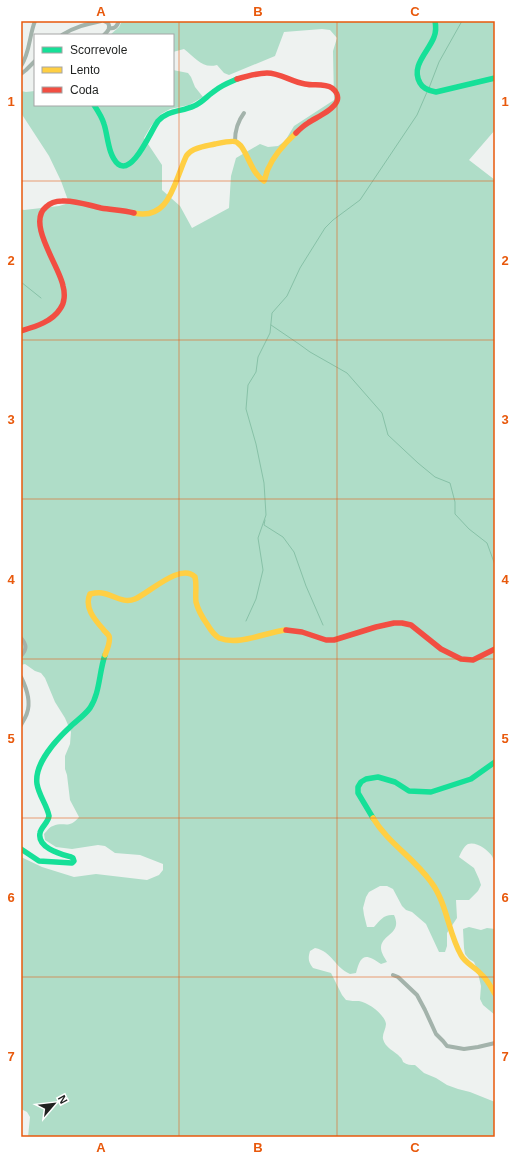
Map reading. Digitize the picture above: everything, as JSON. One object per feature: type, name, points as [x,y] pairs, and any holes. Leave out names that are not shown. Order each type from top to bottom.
[{"type":"street","points":[[21,66],[27,54],[31,31],[35,21]]},
{"type":"street","points":[[64,34],[86,24],[101,21]]},
{"type":"street","points":[[104,21],[108,23],[110,28]]},
{"type":"street","points":[[105,34],[110,28],[115,27],[119,21]]},
{"type":"street","points":[[435,21],[435,36],[418,67],[417,75],[422,86],[431,92],[436,92],[450,90],[495,78]]},
{"type":"street","points":[[21,74],[34,62]]},
{"type":"street","points":[[95,106],[99,112],[104,125],[115,161],[121,166],[126,166],[132,162],[143,148],[156,123],[162,117],[168,113],[194,106],[222,85],[241,78],[270,73],[295,83],[307,85],[321,84],[329,86],[337,95],[338,100],[334,107],[298,130],[273,158],[266,172],[266,179],[264,181],[258,177],[246,153],[235,141],[235,134],[239,120],[244,113]]},
{"type":"street","points":[[21,331],[50,319],[59,311],[64,299],[64,286],[62,278],[41,234],[40,225],[42,210],[56,201],[72,201],[148,215],[158,211],[168,199],[186,155],[189,152],[204,147],[235,141]]},
{"type":"street","points":[[21,849],[39,861],[72,863],[74,861],[71,857],[48,849],[41,841],[40,833],[49,819],[49,814],[39,793],[36,781],[37,772],[48,753],[66,731],[88,710],[96,694],[101,668],[110,641],[109,636],[88,605],[87,601],[90,594],[96,592],[106,593],[126,601],[133,600],[164,580],[181,573],[189,573],[195,576],[196,579],[196,599],[202,613],[213,633],[223,638],[251,638],[288,630],[306,632],[323,640],[333,640],[386,624],[404,623],[413,626],[426,638],[451,655],[464,660],[476,659],[495,649]]},
{"type":"street","points":[[21,638],[25,643],[26,648],[21,656]]},
{"type":"street","points":[[21,677],[26,689],[29,708],[21,725]]},
{"type":"street","points":[[495,762],[471,778],[431,792],[409,791],[388,780],[378,777],[366,779],[361,782],[358,787],[358,793],[375,822],[387,837],[424,873],[432,883],[445,910],[458,949],[462,956],[482,974],[490,984],[495,994]]},
{"type":"street","points":[[393,975],[398,977],[417,995],[436,1034],[447,1046],[464,1048],[478,1047],[495,1043]]},
{"type":"green space","points":[[122,21],[495,21],[495,130],[469,160],[495,180],[495,866],[493,858],[490,854],[478,845],[471,843],[462,850],[459,857],[474,868],[481,885],[478,891],[469,900],[456,900],[457,918],[447,933],[447,946],[445,952],[439,952],[426,924],[402,906],[393,889],[387,886],[380,886],[369,892],[363,908],[367,927],[374,927],[385,917],[394,915],[396,926],[384,940],[381,948],[382,954],[387,962],[381,964],[371,958],[364,957],[360,962],[356,973],[350,974],[340,968],[326,953],[315,948],[310,951],[309,962],[313,968],[331,973],[346,1000],[363,1002],[371,1006],[383,1017],[386,1024],[383,1037],[384,1042],[401,1058],[403,1062],[415,1065],[424,1073],[447,1085],[495,1102],[495,1137],[28,1137],[30,1117],[27,1112],[21,1109],[21,857],[42,867],[74,877],[96,874],[147,880],[159,875],[163,870],[163,864],[140,855],[115,853],[105,846],[98,845],[72,849],[56,847],[45,840],[44,834],[50,827],[72,823],[79,817],[70,800],[65,769],[65,756],[70,744],[71,732],[65,718],[55,702],[45,678],[41,673],[25,664],[21,665],[21,209],[24,210],[59,206],[69,203],[61,181],[49,156],[21,113],[21,91],[34,91],[34,106],[174,106],[174,70],[188,73],[195,87],[203,97],[189,105],[170,109],[161,114],[151,126],[144,138],[162,165],[162,190],[180,206],[192,228],[229,208],[231,176],[236,158],[260,144],[268,147],[278,146],[285,141],[294,126],[334,100],[333,51],[337,38],[330,30],[322,29],[284,32],[275,56],[229,75],[224,73],[217,65],[212,66],[203,64],[184,49],[174,52],[174,34],[111,34],[119,27]]},
{"type":"green space","points":[[469,927],[481,930],[487,928],[495,929],[495,1015],[483,1005],[480,999],[481,986],[477,969],[474,962],[465,954],[463,929]]},
{"type":"waterway","points":[[429,88],[439,62],[462,21]]},
{"type":"waterway","points":[[246,621],[256,599],[263,570],[258,538],[266,515],[264,483],[256,444],[246,409],[248,385],[256,372],[258,357],[270,333],[272,313],[287,296],[300,268],[325,228],[333,220],[360,200],[417,115],[427,92]]},
{"type":"waterway","points":[[21,282],[41,298]]},
{"type":"waterway","points":[[271,325],[310,352],[347,373],[382,413],[388,435],[435,477],[450,483],[455,502],[455,514],[469,529],[487,543],[495,565]]},
{"type":"waterway","points":[[265,520],[264,525],[283,537],[294,552],[306,586],[323,625]]},
{"type":"traffic: fast","points":[[435,21],[436,29],[434,37],[421,59],[417,71],[420,83],[423,87],[436,92],[495,78]]},
{"type":"traffic: fast","points":[[95,106],[103,121],[112,156],[118,164],[124,166],[130,164],[135,158],[162,117],[197,105],[213,92],[237,79]]},
{"type":"traffic: fast","points":[[21,849],[39,861],[72,863],[74,861],[73,858],[51,850],[42,843],[40,833],[49,816],[38,788],[37,776],[42,761],[53,745],[64,732],[90,708],[98,689],[105,655]]},
{"type":"traffic: fast","points":[[373,818],[358,793],[358,787],[361,782],[366,779],[378,777],[395,782],[409,791],[431,792],[471,779],[495,762]]},
{"type":"traffic: slow","points":[[134,213],[145,214],[153,212],[166,202],[174,187],[186,156],[193,150],[223,142],[236,142],[244,150],[256,174],[264,181],[267,170],[273,159],[296,133]]},
{"type":"traffic: slow","points":[[105,655],[109,643],[109,636],[91,613],[88,604],[90,594],[100,593],[122,600],[131,600],[141,596],[165,580],[182,573],[189,573],[195,577],[196,602],[198,608],[211,630],[219,638],[227,640],[244,640],[286,630]]},
{"type":"traffic: slow","points":[[373,818],[393,843],[417,865],[431,882],[441,899],[453,937],[461,955],[485,978],[495,994]]},
{"type":"traffic: jam","points":[[237,79],[256,74],[272,73],[300,83],[329,86],[333,89],[338,97],[332,108],[305,125],[296,133]]},
{"type":"traffic: jam","points":[[21,331],[48,321],[57,314],[64,301],[61,278],[42,234],[40,223],[41,214],[46,207],[55,202],[67,201],[134,213]]},
{"type":"traffic: jam","points":[[286,630],[302,632],[326,640],[334,640],[376,627],[394,623],[402,623],[411,625],[441,649],[461,659],[473,660],[495,649]]}]
